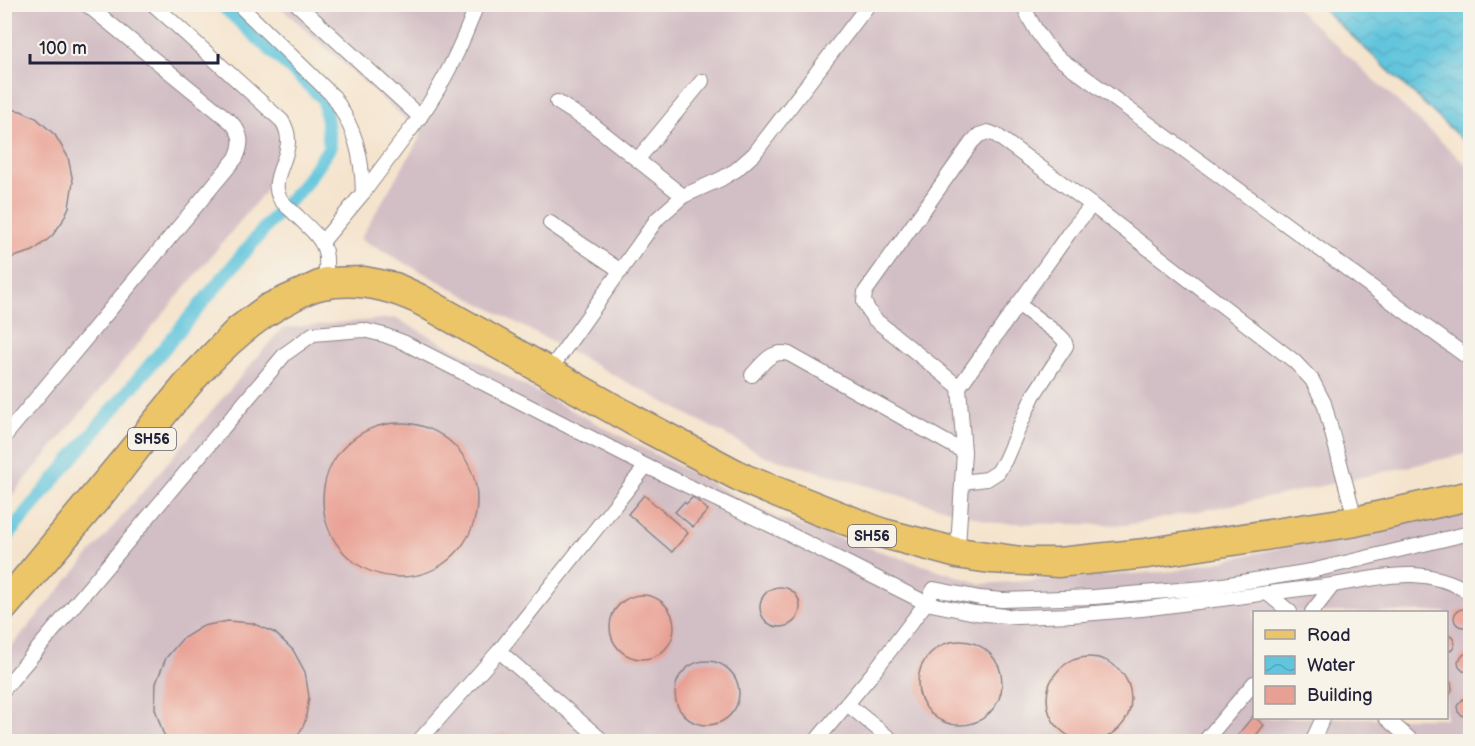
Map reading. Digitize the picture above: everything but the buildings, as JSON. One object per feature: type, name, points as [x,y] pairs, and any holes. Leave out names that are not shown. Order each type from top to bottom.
[{"type":"main road","name":"SH56","points":[[4,596],[189,373],[234,326],[265,303],[324,283],[365,275],[396,281],[422,293],[747,473],[884,526],[958,546],[1028,556],[1058,556],[1145,547],[1354,515],[1470,489]]},
{"type":"main road","name":"SH56","points":[[4,616],[104,499],[198,382],[243,336],[272,314],[324,283],[392,294],[416,305],[599,409],[742,485],[815,516],[858,531],[957,560],[1003,567],[1058,569],[1147,560],[1356,528],[1470,502]]},
{"type":"lane","points":[[4,437],[236,158],[241,146],[240,131],[231,122],[86,4]]},
{"type":"lane","points":[[153,4],[282,121],[288,130],[289,141],[277,188],[279,198],[322,242],[326,251],[324,283]]},
{"type":"lane","points":[[238,4],[334,97],[356,139],[362,164],[363,192]]},
{"type":"lane","points":[[297,4],[420,117]]},
{"type":"lane","points":[[322,242],[363,192],[444,83],[477,4]]},
{"type":"lane","points":[[552,367],[657,219],[683,196],[720,180],[754,154],[869,4]]},
{"type":"lane","points":[[1023,4],[1029,20],[1041,39],[1056,56],[1470,358]]},
{"type":"lane","points":[[638,159],[702,81]]},
{"type":"lane","points":[[557,102],[592,124],[683,196]]},
{"type":"lane","points":[[958,387],[873,318],[864,302],[865,292],[972,142],[979,135],[988,132],[996,135],[1092,205],[1294,361],[1312,380],[1324,403],[1354,515]]},
{"type":"lane","points":[[958,546],[964,452],[958,387],[1092,205]]},
{"type":"lane","points":[[550,223],[621,272]]},
{"type":"lane","points":[[962,482],[987,479],[998,472],[1033,396],[1066,346],[1059,334],[1018,304]]},
{"type":"lane","points":[[4,689],[285,354],[314,334],[363,330],[403,342],[646,466],[926,603],[975,613],[1017,617],[1071,615],[1142,609],[1402,574],[1428,575],[1455,583],[1470,592]]},
{"type":"lane","points":[[752,375],[777,352],[789,354],[964,452]]},
{"type":"lane","points":[[418,741],[499,651],[646,466]]},
{"type":"lane","points":[[815,741],[872,674],[926,603],[933,588],[1002,600],[1094,597],[1203,588],[1311,571],[1470,533]]},
{"type":"lane","points":[[1313,611],[1333,585]]},
{"type":"lane","points":[[1267,593],[1289,611]]},
{"type":"lane","points":[[499,651],[604,741]]},
{"type":"lane","points":[[1204,741],[1253,684]]},
{"type":"lane","points":[[847,704],[894,741]]},
{"type":"lane","points":[[1312,741],[1322,719]]},
{"type":"lane","points":[[1388,719],[1413,741]]},
{"type":"shaded area","points":[[5,5],[158,5],[280,115],[277,177],[5,504]]},
{"type":"shaded area","points":[[278,5],[1293,5],[1470,168],[1470,453],[1276,496],[1127,525],[994,523],[765,456],[360,239],[422,134]]},
{"type":"shaded area","points":[[395,318],[779,519],[982,584],[1174,571],[1470,507],[1470,741],[5,742],[5,654],[282,328]]},
{"type":"water","points":[[1319,5],[1470,5],[1470,147]]},
{"type":"waterway","points":[[4,542],[274,217],[303,186],[330,147],[324,99],[221,4]]}]
